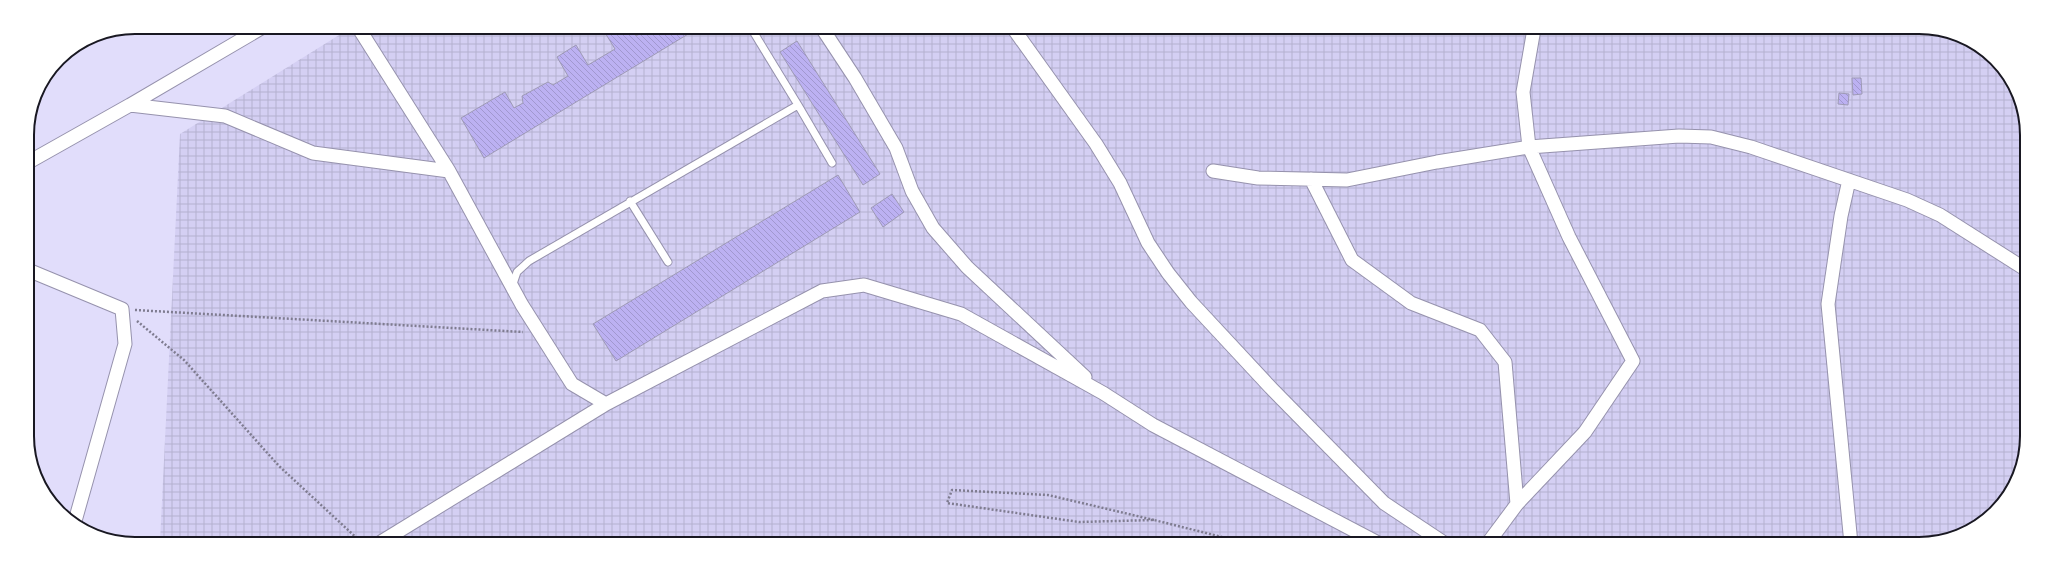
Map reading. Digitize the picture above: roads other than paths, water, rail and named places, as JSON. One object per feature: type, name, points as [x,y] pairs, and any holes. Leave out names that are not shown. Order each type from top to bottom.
[{"type":"street","points":[[34,159],[251,34]]},
{"type":"street","points":[[362,34],[449,171],[512,288],[572,384],[606,404]]},
{"type":"street","points":[[826,34],[855,78],[892,142],[912,191],[933,228],[967,267],[1036,333],[1103,393]]},
{"type":"street","points":[[1017,34],[1096,144],[1120,183],[1148,242],[1168,273],[1191,302],[1271,388],[1384,504],[1435,537]]},
{"type":"street","points":[[1492,537],[1517,504],[1585,432],[1633,361],[1569,237],[1529,147],[1523,92],[1533,34]]},
{"type":"street","points":[[130,104],[225,116],[313,153],[449,171]]},
{"type":"street","points":[[1213,171],[1258,178],[1347,180],[1437,162],[1529,147],[1679,136],[1711,137],[1751,147],[1907,200],[1940,215],[2020,267]]},
{"type":"street","points":[[1311,179],[1352,260],[1411,303],[1480,330],[1505,362],[1517,504]]},
{"type":"street","points":[[1849,180],[1840,216],[1828,304],[1850,537]]},
{"type":"street","points":[[34,272],[122,309],[125,344],[76,518]]},
{"type":"street","points":[[389,537],[606,404],[822,291],[864,285],[961,314],[1103,393],[1153,425],[1366,537]]},
{"type":"lane","points":[[755,34],[832,163]]},
{"type":"lane","points":[[512,288],[517,272],[529,261],[630,201],[798,105]]},
{"type":"lane","points":[[630,201],[668,262]]}]
